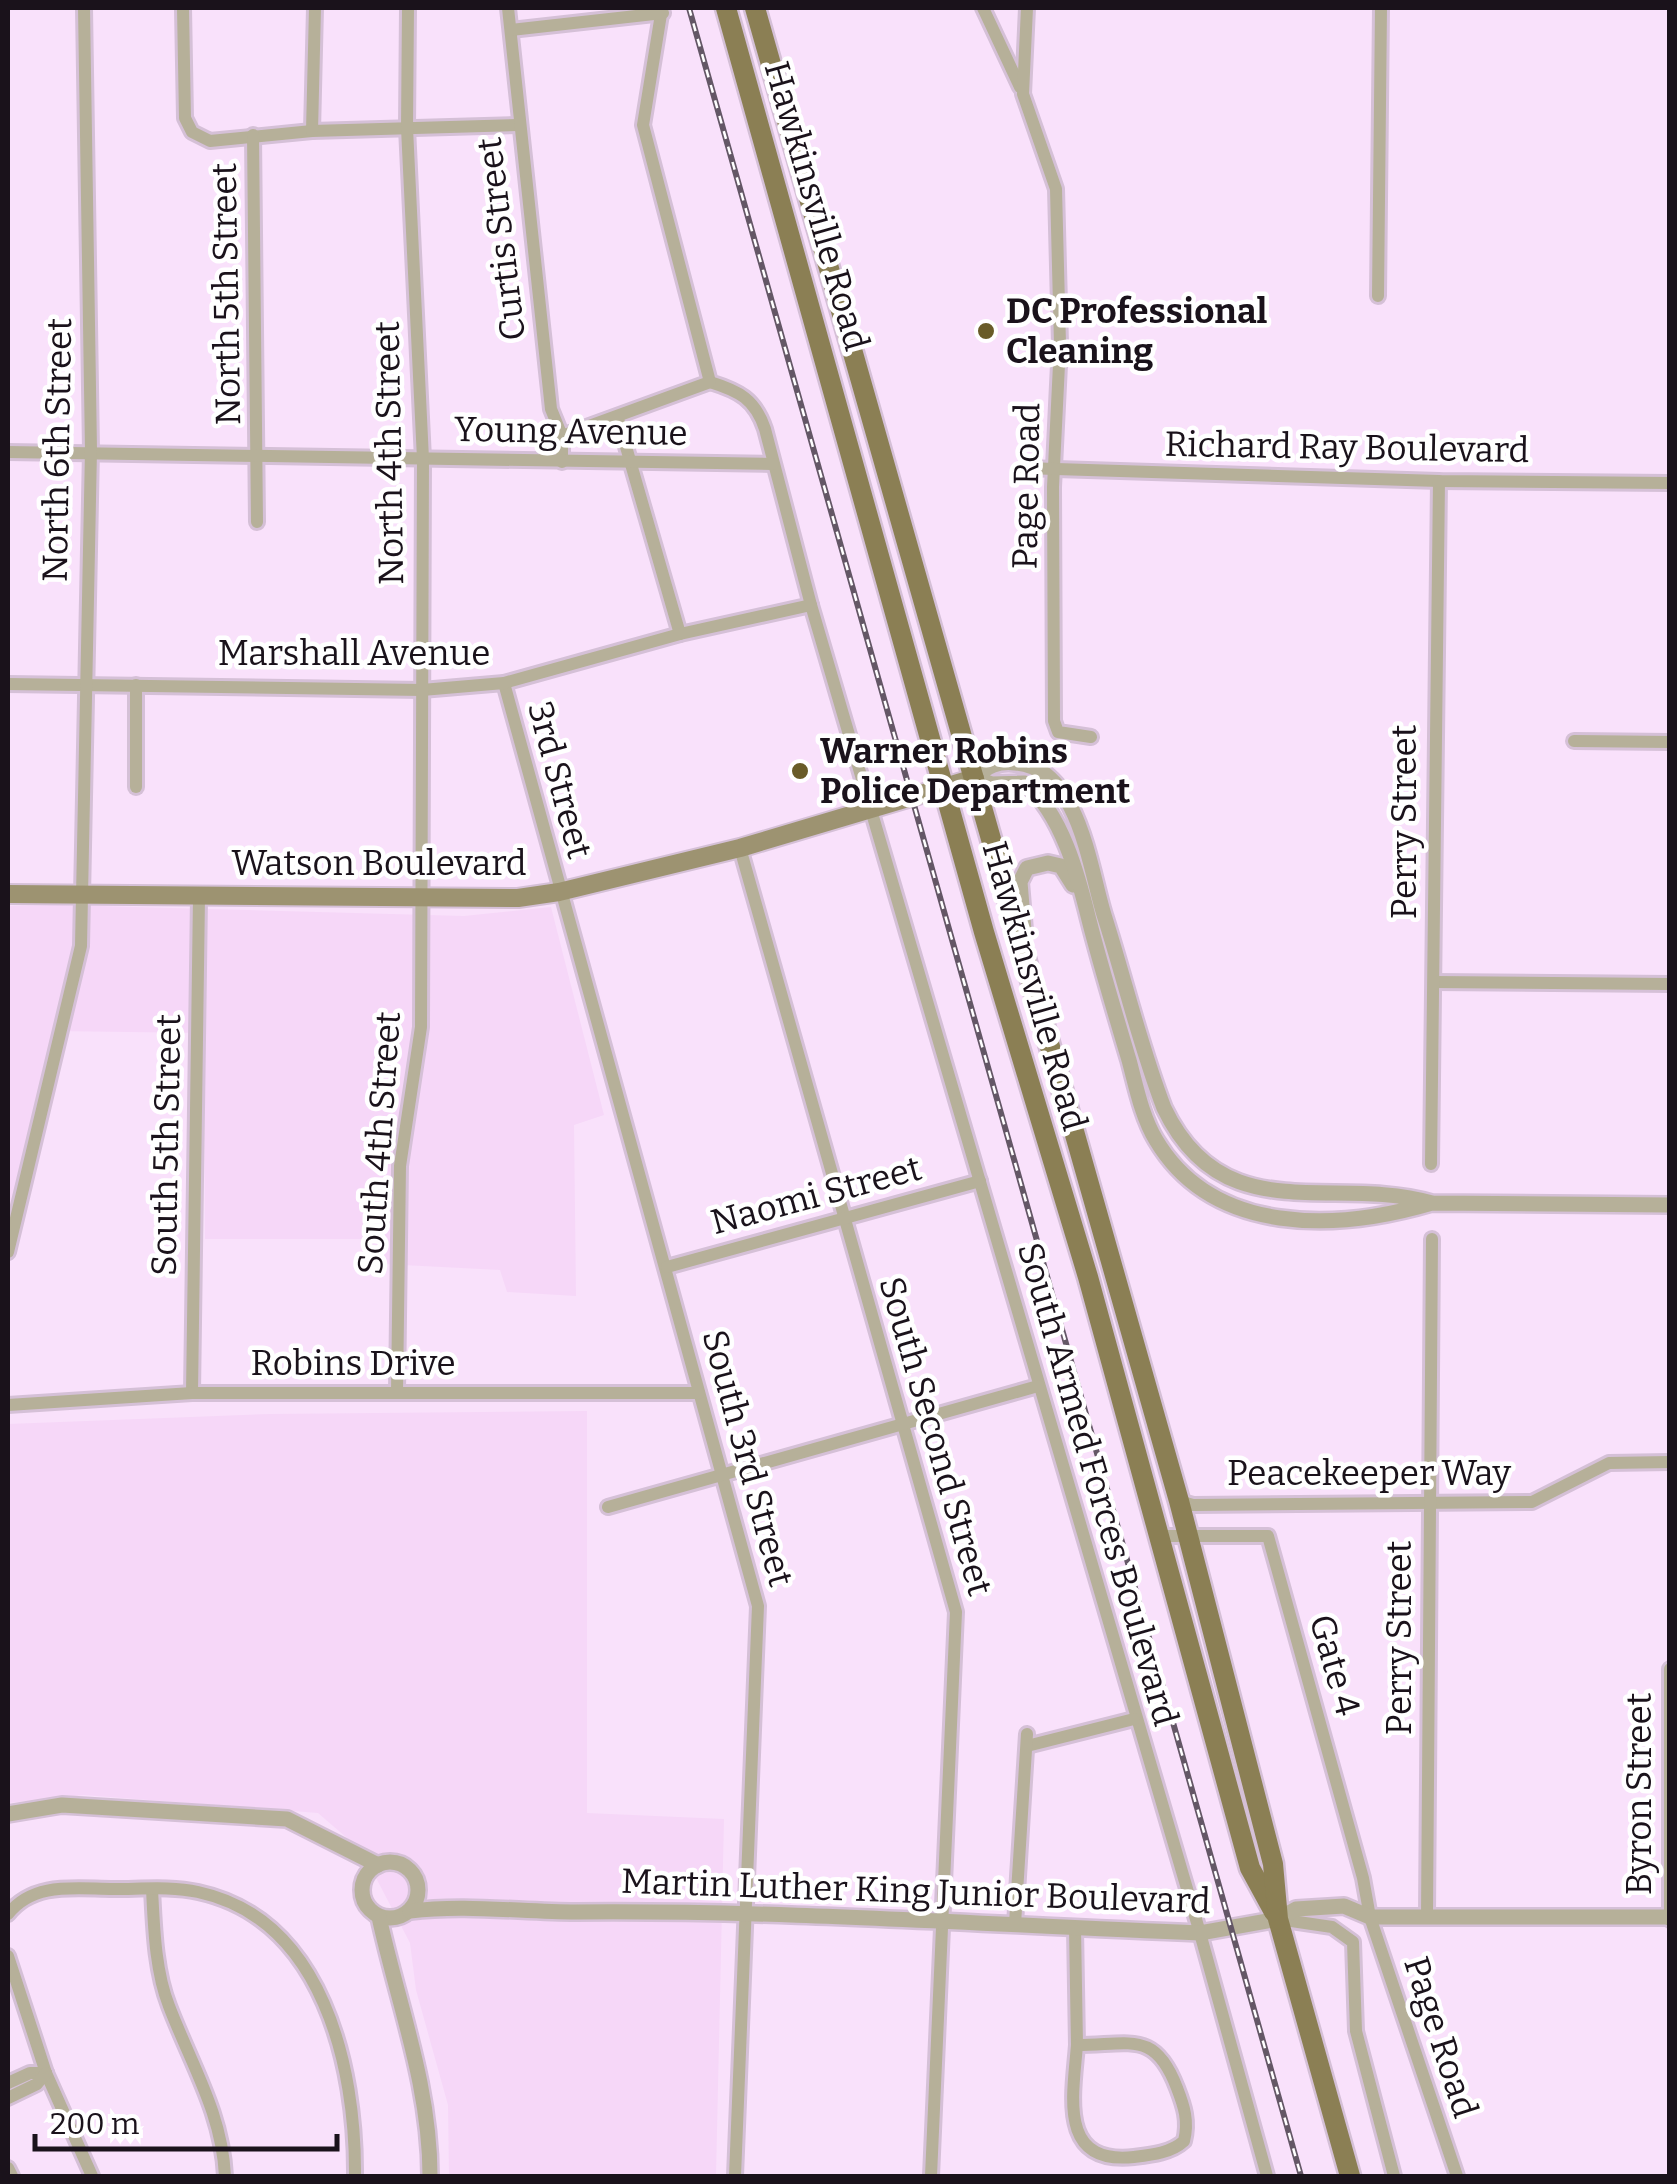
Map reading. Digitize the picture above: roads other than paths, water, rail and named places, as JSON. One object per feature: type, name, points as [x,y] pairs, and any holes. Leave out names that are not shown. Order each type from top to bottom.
[{"type":"main road","name":"Hawkinsville Road","points":[[726,8],[1250,1868],[1278,1919]]},
{"type":"main road","name":"Hawkinsville Road","points":[[755,8],[1179,1501],[1272,1864],[1278,1919],[1350,2176]]},
{"type":"main road","name":"Watson Boulevard","points":[[8,894],[518,898],[559,892],[740,848],[974,778]]},
{"type":"street","name":"North 6th Street","points":[[8,1252],[78,966],[91,450],[84,8]]},
{"type":"street","name":"North 5th Street","points":[[183,8],[187,125],[210,141],[253,135],[257,522]]},
{"type":"street","points":[[312,130],[315,8]]},
{"type":"street","name":"North 4th Street","points":[[408,8],[408,128],[423,459],[419,898]]},
{"type":"street","name":"Curtis Street","points":[[508,8],[551,409],[562,436],[562,462]]},
{"type":"street","name":"Page Road","points":[[983,8],[1023,94],[1056,190],[1060,344],[1055,469],[1054,720],[1058,732],[1091,737]]},
{"type":"street","name":"Page Road","points":[[1023,94],[1027,8]]},
{"type":"street","points":[[1378,296],[1381,8]]},
{"type":"street","points":[[511,30],[662,10],[643,125],[710,382],[618,419],[562,436]]},
{"type":"street","points":[[253,135],[518,125]]},
{"type":"street","name":"South Armed Forces Boulevard","points":[[710,382],[748,398],[758,408],[811,606],[1200,1934],[1266,2176]]},
{"type":"street","points":[[618,419],[627,464],[680,634]]},
{"type":"street","name":"Young Avenue","points":[[8,452],[91,450],[773,464]]},
{"type":"street","name":"Richard Ray Boulevard","points":[[1024,468],[1439,481],[1670,483]]},
{"type":"street","name":"Perry Street","points":[[1430,1164],[1439,481]]},
{"type":"street","name":"Marshall Avenue","points":[[8,684],[422,690],[504,683],[680,634],[811,606]]},
{"type":"street","name":"3rd Street","points":[[504,683],[559,892]]},
{"type":"street","points":[[136,684],[136,787]]},
{"type":"street","points":[[1574,740],[1670,742]]},
{"type":"street","name":"Watson Boulevard","points":[[974,778],[988,766],[1023,763],[1041,772],[1060,791],[1091,857],[1103,914],[1154,1080],[1176,1131],[1192,1151],[1212,1168],[1239,1181],[1287,1193],[1402,1194],[1432,1203]]},
{"type":"street","name":"Watson Boulevard","points":[[974,778],[992,784],[1025,783],[1036,792],[1067,850],[1150,1124],[1185,1177],[1233,1208],[1285,1220],[1404,1211],[1432,1203],[1670,1204]]},
{"type":"street","name":"South Second Street","points":[[740,848],[956,1612],[931,2176]]},
{"type":"street","points":[[1034,988],[1020,891],[1027,868],[1048,862],[1061,866],[1089,920]]},
{"type":"street","name":"South 3rd Street","points":[[559,892],[667,1267],[758,1606],[735,2176]]},
{"type":"street","name":"South 5th Street","points":[[192,1393],[199,897]]},
{"type":"street","name":"South 4th Street","points":[[397,1392],[400,1166],[421,1027],[419,898]]},
{"type":"street","points":[[1434,982],[1670,984]]},
{"type":"street","name":"Naomi Street","points":[[667,1267],[980,1181]]},
{"type":"street","name":"Perry Street","points":[[1427,1916],[1432,1239]]},
{"type":"street","points":[[608,1507],[1038,1386]]},
{"type":"street","name":"Robins Drive","points":[[8,1406],[192,1393],[699,1393]]},
{"type":"street","name":"Peacekeeper Way","points":[[1179,1501],[1193,1505],[1532,1502],[1609,1463],[1670,1462]]},
{"type":"street","name":"Gate 4","points":[[1158,1536],[1268,1536],[1364,1878],[1370,1917]]},
{"type":"street","name":"Byron Street","points":[[1669,1918],[1670,1669]]},
{"type":"street","points":[[1015,1924],[1027,1740],[1134,1718]]},
{"type":"street","points":[[8,1814],[62,1806],[287,1820],[304,1824],[337,1847],[378,1864],[403,1866],[418,1886],[395,1915],[390,1958],[423,2083],[430,2176]]},
{"type":"street","points":[[337,1847],[363,1880],[366,1906],[395,1915]]},
{"type":"street","points":[[363,1880],[378,1864]]},
{"type":"street","name":"Martin Luther King Junior Boulevard","points":[[418,1886],[455,1906]]},
{"type":"street","points":[[8,1914],[18,1900],[52,1889],[197,1891],[230,1902],[283,1937],[307,1969],[330,2017],[352,2101],[355,2176]]},
{"type":"street","points":[[152,1889],[155,1934],[168,2004],[216,2115],[225,2176]]},
{"type":"street","name":"Martin Luther King Junior Boulevard","points":[[395,1915],[455,1906],[507,1912],[744,1914],[1200,1934],[1278,1919],[1296,1909],[1344,1906],[1370,1917],[1669,1918]]},
{"type":"street","name":"Page Road","points":[[1370,1917],[1457,2176]]},
{"type":"street","points":[[1278,1919],[1332,1927],[1353,1942],[1356,2031],[1394,2176]]},
{"type":"street","points":[[1075,1928],[1074,2112],[1077,2134],[1085,2146],[1099,2155],[1128,2158],[1168,2151],[1184,2140],[1188,2124],[1164,2056],[1152,2046],[1076,2044]]},
{"type":"street","points":[[8,1956],[46,2073],[92,2176]]},
{"type":"street","points":[[8,2083],[30,2073],[46,2073]]},
{"type":"street","points":[[8,2098],[37,2084],[46,2073]]},
{"type":"street","points":[[8,2168],[12,2176]]},
{"type":"railway","points":[[689,8],[1301,2176]]},
{"type":"place","name":"DC Professional Cleaning","points":[[986,331]]},
{"type":"place","name":"Warner Robins Police Department","points":[[800,771]]}]
